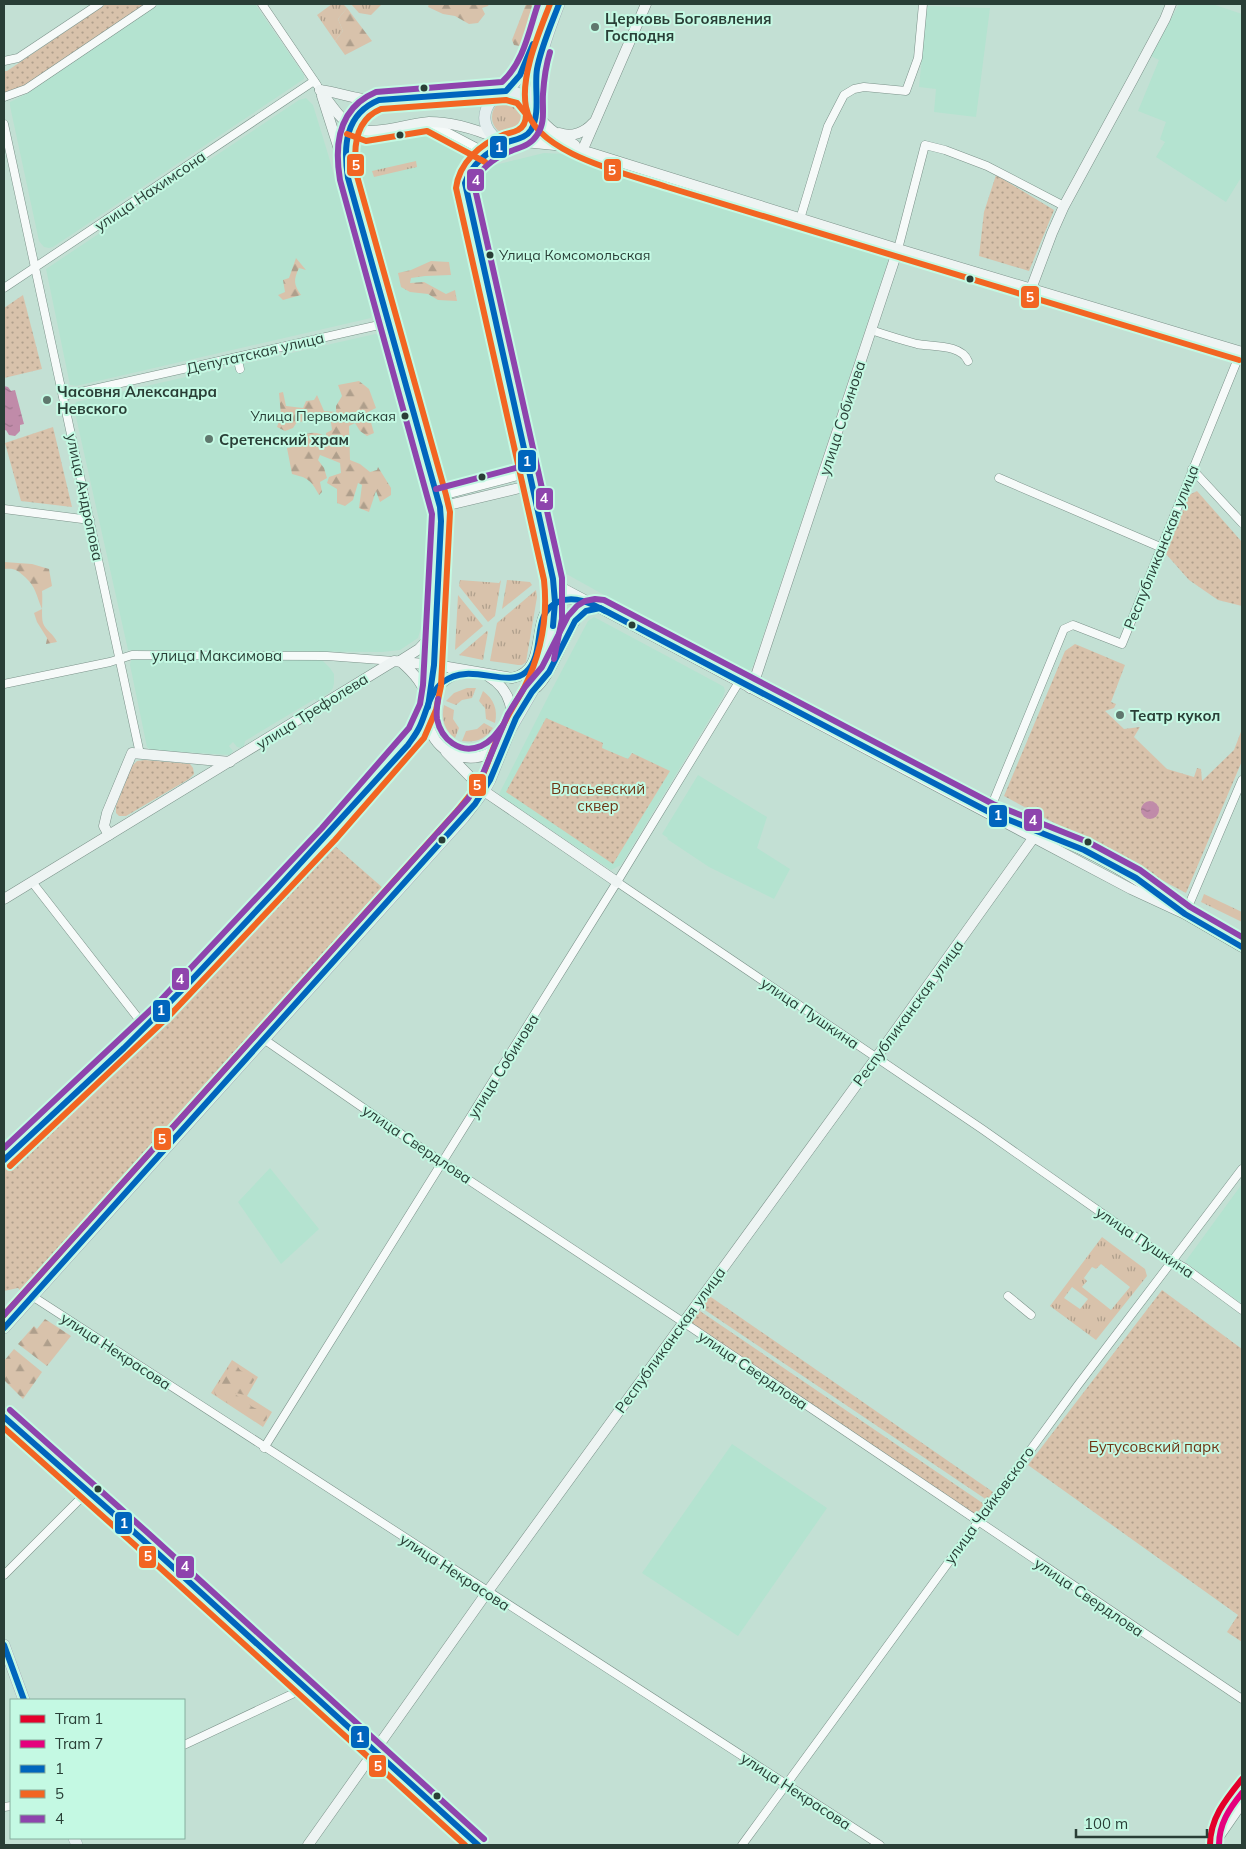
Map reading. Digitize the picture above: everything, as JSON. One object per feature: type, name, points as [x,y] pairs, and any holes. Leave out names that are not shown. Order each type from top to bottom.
[{"type":"main road","points":[[497,138],[491,134],[484,115],[488,103],[515,83],[526,63],[547,4]]},
{"type":"main road","points":[[397,661],[420,683],[427,698],[428,725],[436,741],[451,754],[461,757],[476,757],[490,752],[499,746],[510,730],[532,692],[543,668],[552,637],[553,579],[466,192],[466,181],[470,171],[489,154],[523,137],[530,131],[535,120],[536,71],[559,4]]},
{"type":"main road","points":[[579,148],[589,135],[598,116],[646,4]]},
{"type":"main road","points":[[1031,289],[1052,232],[1064,206],[1138,71],[1170,5]]},
{"type":"main road","points":[[317,86],[359,100],[504,91],[523,95],[548,128],[579,148]]},
{"type":"main road","points":[[317,86],[350,126],[366,132],[429,122],[462,126],[512,141],[579,148],[898,249],[1242,350]]},
{"type":"main road","points":[[317,86],[348,178],[439,502],[441,521],[434,665],[428,707]]},
{"type":"main road","points":[[348,178],[345,149],[350,126],[364,108],[379,100]]},
{"type":"main road","points":[[548,128],[563,135],[577,134],[589,127],[598,116]]},
{"type":"main road","name":"улица Собинова","points":[[750,688],[756,676],[898,249]]},
{"type":"main road","points":[[439,502],[531,479]]},
{"type":"main road","points":[[553,579],[564,589],[585,601],[989,812],[1131,889],[1185,914],[1242,947]]},
{"type":"main road","points":[[554,602],[569,599],[585,601]]},
{"type":"main road","name":"улица Максимова","points":[[397,661],[512,678],[525,673],[534,661],[542,620],[554,602]]},
{"type":"main road","points":[[532,692],[549,672],[580,614],[589,608],[600,608]]},
{"type":"main road","name":"улица Трефолева","points":[[4,899],[419,649],[435,632]]},
{"type":"main road","points":[[4,1160],[145,1027],[244,925],[417,733],[433,693],[443,681],[457,674],[476,673],[496,681],[507,694],[512,711],[510,730],[484,791],[454,829],[4,1328]]},
{"type":"main road","name":"улица Пушкина","points":[[436,741],[484,791],[617,882]]},
{"type":"main road","points":[[109,835],[104,826],[107,813],[136,753],[230,762]]},
{"type":"main road","points":[[187,758],[196,762],[200,770],[195,784]]},
{"type":"main road","points":[[989,812],[1084,850],[1136,878],[1185,914]]},
{"type":"main road","points":[[1029,827],[1034,837]]},
{"type":"main road","points":[[1034,837],[1047,834]]},
{"type":"main road","name":"Республиканская улица","points":[[308,1845],[487,1593],[876,1058],[1034,837]]},
{"type":"main road","points":[[1131,889],[1136,878]]},
{"type":"main road","points":[[4,1417],[478,1845]]},
{"type":"main road","points":[[4,1645],[24,1699]]},
{"type":"main road","points":[[1213,1845],[1242,1803]]},
{"type":"main road","points":[[1204,1845],[1230,1820]]},
{"type":"street","points":[[4,61],[18,58],[99,4]]},
{"type":"street","points":[[4,97],[26,89],[152,4]]},
{"type":"street","points":[[262,4],[317,86]]},
{"type":"street","points":[[800,219],[828,126],[844,95],[854,89],[864,87],[906,91],[918,58],[923,4]]},
{"type":"street","name":"улица Нахимсона","points":[[4,288],[297,93],[317,86]]},
{"type":"street","points":[[429,122],[489,154]]},
{"type":"street","name":"улица Андропова","points":[[4,124],[137,739],[136,753]]},
{"type":"street","name":"улица Собинова","points":[[898,249],[925,145],[945,150],[988,166],[1064,206]]},
{"type":"street","name":"Депутатская улица","points":[[63,396],[388,322]]},
{"type":"street","points":[[871,330],[918,344],[952,349],[962,353],[968,361]]},
{"type":"street","name":"Республиканская улица","points":[[989,812],[1064,629],[1073,624],[1122,644],[1242,350]]},
{"type":"street","points":[[237,357],[240,369]]},
{"type":"street","points":[[1192,469],[1242,523]]},
{"type":"street","points":[[999,478],[1160,547]]},
{"type":"street","points":[[4,508],[90,520]]},
{"type":"street","name":"улица Максимова","points":[[4,684],[132,655],[327,656],[397,661]]},
{"type":"street","name":"улица Собинова","points":[[264,1448],[443,1163],[739,682]]},
{"type":"street","points":[[1185,914],[1242,780]]},
{"type":"street","points":[[32,882],[145,1027]]},
{"type":"street","name":"улица Пушкина","points":[[617,882],[1185,1268],[1242,1310]]},
{"type":"street","name":"улица Свердлова","points":[[265,1040],[443,1163],[683,1322],[1242,1699]]},
{"type":"street","name":"улица Чайковского","points":[[742,1845],[977,1521],[1242,1169]]},
{"type":"street","name":"улица Некрасова","points":[[32,1296],[487,1593],[880,1845]]},
{"type":"street","points":[[1008,1296],[1031,1315]]},
{"type":"street","points":[[4,1575],[88,1491]]},
{"type":"street","points":[[185,1745],[305,1688]]},
{"type":"shaded area","points":[[159,4],[255,4],[304,75],[304,79],[53,247],[44,247],[39,241],[10,102],[28,93]]},
{"type":"shaded area","points":[[1179,4],[1212,4],[1242,14],[1242,176],[1226,202],[1156,157],[1165,142],[1160,139],[1166,122],[1138,111],[1159,60],[1151,56]]},
{"type":"shaded area","points":[[927,6],[990,8],[976,117],[934,112],[936,89],[919,87]]},
{"type":"shaded area","points":[[306,98],[313,105],[328,154],[372,310],[371,318],[76,386],[70,385],[46,269],[299,100]]},
{"type":"shaded area","points":[[424,132],[440,135],[472,154],[459,171],[456,186],[518,473],[449,490],[353,156],[355,149],[358,147]]},
{"type":"shaded area","points":[[544,153],[565,154],[890,255],[753,666],[749,671],[739,670],[561,571],[501,305],[476,183],[479,174],[491,166]]},
{"type":"shaded area","points":[[375,334],[380,337],[432,513],[421,628],[418,638],[400,650],[382,652],[128,650],[74,408],[76,402]]},
{"type":"shaded area","points":[[594,617],[719,684],[724,687],[725,691],[621,865],[611,870],[499,794],[588,621]],"holes":[[[546,719],[603,743],[601,748],[628,760],[507,792]],[[631,753],[638,757],[628,760]]]},
{"type":"shaded area","points":[[316,659],[323,661],[330,668],[334,674],[334,683],[329,693],[316,701],[315,699],[245,741],[242,748],[237,747],[233,742],[229,746],[233,751],[230,755],[151,750],[147,747],[130,665],[131,660]]},
{"type":"shaded area","points":[[698,775],[767,817],[757,848],[790,869],[774,899],[709,867],[662,834]]},
{"type":"shaded area","points":[[270,1168],[319,1229],[281,1264],[238,1202]]},
{"type":"shaded area","points":[[1242,1184],[1242,1304],[1185,1262]]},
{"type":"shaded area","points":[[732,1444],[827,1508],[738,1636],[642,1573]]},
{"type":"green space","points":[[106,4],[145,4],[24,88],[4,93],[4,71],[7,71]]},
{"type":"green space","points":[[332,4],[343,4],[347,8],[338,19],[343,31],[335,41],[317,15]]},
{"type":"green space","points":[[351,4],[382,4],[371,15],[359,13]]},
{"type":"green space","points":[[429,4],[489,4],[482,8],[485,14],[478,23],[469,24],[455,16],[443,14],[428,7]]},
{"type":"green space","points":[[526,4],[538,4],[524,42],[520,46],[514,45],[512,40]]},
{"type":"green space","points":[[347,8],[372,41],[345,55],[335,41],[343,31],[338,19]]},
{"type":"green space","points":[[510,99],[523,104],[528,117],[523,130],[510,135],[497,130],[492,117],[497,104]]},
{"type":"green space","points":[[416,161],[417,167],[374,177],[372,171]]},
{"type":"green space","points":[[996,175],[1054,210],[1029,271],[979,256],[984,212]]},
{"type":"green space","points":[[296,258],[306,270],[299,268],[295,279],[301,295],[283,300],[278,295],[285,292],[283,280],[289,278]]},
{"type":"green space","points":[[431,261],[449,262],[451,275],[411,278],[410,283],[424,282],[446,294],[455,290],[457,301],[438,300],[428,294],[410,292],[401,287],[398,273],[411,270]]},
{"type":"green space","points":[[23,295],[42,369],[4,378],[4,308]]},
{"type":"green space","points":[[359,381],[369,389],[376,408],[368,412],[374,433],[367,436],[360,431],[355,423],[349,426],[350,460],[360,464],[370,472],[377,470],[378,467],[391,488],[391,495],[380,502],[376,491],[369,512],[359,508],[362,485],[358,483],[353,500],[345,506],[337,503],[337,489],[327,483],[329,477],[341,473],[340,463],[320,455],[318,460],[324,468],[327,478],[320,482],[322,492],[319,495],[308,480],[292,474],[287,448],[305,445],[300,436],[307,434],[316,433],[326,437],[326,433],[332,430],[330,415],[319,420],[297,422],[293,428],[285,431],[277,427],[281,415],[279,393],[283,392],[286,406],[303,408],[306,401],[314,400],[317,395],[324,411],[336,412],[336,406],[342,396],[338,385]]},
{"type":"green space","points":[[53,427],[72,507],[21,501],[5,443]]},
{"type":"green space","points":[[1197,491],[1242,542],[1242,606],[1218,600],[1189,580],[1166,554],[1189,495]]},
{"type":"green space","points":[[4,562],[32,564],[49,569],[52,586],[42,591],[42,609],[31,584],[18,571],[4,569]]},
{"type":"green space","points":[[460,580],[499,583],[501,580],[495,616],[488,622],[459,586]]},
{"type":"green space","points":[[507,580],[530,582],[532,585],[502,609]]},
{"type":"green space","points":[[536,590],[537,597],[526,662],[518,665],[490,661],[497,623]]},
{"type":"green space","points":[[458,595],[483,626],[455,650]]},
{"type":"green space","points":[[42,609],[44,625],[57,642],[46,644],[47,638],[34,613]]},
{"type":"green space","points":[[487,631],[483,660],[459,655]]},
{"type":"green space","points":[[1075,644],[1125,665],[1111,702],[1116,704],[1114,708],[1105,711],[1124,729],[1140,727],[1134,737],[1167,769],[1194,777],[1197,768],[1201,769],[1202,781],[1234,750],[1242,729],[1242,761],[1186,893],[1004,796],[1065,651]]},
{"type":"green space","points":[[467,688],[476,688],[472,698],[462,700],[456,705],[446,701],[454,693]]},
{"type":"green space","points":[[483,691],[494,705],[495,723],[486,719],[485,708],[479,701]]},
{"type":"green space","points":[[444,705],[454,710],[453,719],[459,728],[455,738],[448,731],[444,723]]},
{"type":"green space","name":"Власьевский сквер","points":[[546,718],[603,743],[602,748],[628,759],[632,753],[670,771],[613,864],[506,792]]},
{"type":"green space","points":[[484,723],[493,728],[487,735],[476,741],[462,741],[466,731],[477,729]]},
{"type":"green space","points":[[137,761],[190,764],[194,774],[189,779],[126,816],[119,816],[116,813],[116,806],[132,766]]},
{"type":"green space","points":[[327,839],[391,895],[40,1276],[23,1293],[18,1288],[4,1291],[4,1163]]},
{"type":"green space","points":[[1204,894],[1242,912],[1242,922],[1201,902]]},
{"type":"green space","points":[[1102,1237],[1145,1269],[1147,1276],[1096,1340],[1050,1306]],"holes":[[[1101,1264],[1130,1287],[1111,1310],[1082,1287],[1087,1281],[1084,1278],[1092,1267],[1096,1269]],[[1072,1287],[1088,1299],[1080,1309],[1064,1298]]]},
{"type":"green space","name":"Бутусовский парк","points":[[1162,1290],[1242,1349],[1242,1642],[1227,1632],[1238,1615],[1028,1465]]},
{"type":"green space","points":[[708,1295],[993,1492],[987,1500],[699,1306]]},
{"type":"green space","points":[[697,1309],[984,1504],[975,1516],[688,1321]]},
{"type":"green space","points":[[45,1319],[71,1336],[47,1366],[18,1344],[34,1326],[37,1329]]},
{"type":"green space","points":[[14,1349],[42,1372],[23,1399],[4,1380],[4,1361]]},
{"type":"green space","points":[[232,1360],[258,1377],[247,1396],[272,1412],[263,1427],[211,1393]]},
{"type":"green space","points":[[236,1364],[240,1370],[254,1380],[245,1395],[235,1394],[266,1414],[267,1418],[263,1424],[260,1424],[215,1395],[214,1390],[231,1365]]},
{"type":"water","points":[[4,386],[8,387],[11,391],[15,390],[24,424],[20,425],[20,431],[15,436],[9,435],[6,430],[4,431]]},
{"type":"water","points":[[1146,801],[1154,801],[1159,806],[1157,817],[1146,819],[1141,814],[1141,806]]},
{"type":"tram line","name":"1","points":[[1210,1845],[1213,1826],[1220,1809],[1242,1779]]},
{"type":"tram line","name":"7","points":[[1219,1845],[1219,1837],[1226,1817],[1242,1793]]},
{"type":"transit line","name":"4","points":[[4,1148],[158,1003],[322,828],[409,728],[420,704],[423,685],[432,514],[340,180],[338,167],[339,141],[346,117],[353,107],[376,92],[502,82],[516,65],[521,55],[538,4]]},
{"type":"transit line","name":"5","points":[[550,4],[528,68],[525,95],[526,107],[533,123],[546,138],[564,150],[585,160],[630,176],[1239,360]]},
{"type":"transit line","name":"1","points":[[553,626],[555,602],[553,579],[465,183],[472,169],[488,153],[508,142],[524,137],[531,130],[536,116],[537,69],[546,36],[559,4]]},
{"type":"transit line","name":"1","points":[[428,707],[434,665],[441,521],[440,507],[348,178],[347,143],[353,122],[368,106],[379,100],[506,91],[520,75],[533,44]]},
{"type":"transit line","name":"4","points":[[550,52],[546,67],[543,120],[540,130],[529,143],[505,153],[489,164],[480,173],[474,184],[562,578],[562,619],[554,659]]},
{"type":"transit line","name":"5","points":[[4,1315],[464,803],[482,777],[496,740],[530,675],[542,635],[545,608],[544,580],[456,188],[461,170],[479,149],[494,139],[520,129],[523,125],[526,114],[517,103],[506,100],[381,109],[365,121],[357,137],[355,157],[357,176],[450,512],[441,686],[436,710],[424,738],[335,840],[170,1015],[10,1166]]},
{"type":"transit line","name":"5","points":[[347,134],[366,141],[427,131],[485,162]]},
{"type":"transit line","name":"4","points":[[436,489],[527,465]]},
{"type":"transit line","name":"1","points":[[4,1160],[124,1048],[186,986],[276,890],[408,745],[419,729],[431,697],[438,686],[454,676],[465,674],[509,678],[526,672],[536,655],[544,615],[549,608],[558,602],[570,599],[576,600],[605,611]]},
{"type":"transit line","name":"4","points":[[4,1315],[468,799],[482,776],[508,714],[525,687],[542,667],[568,616],[577,606],[585,601],[604,600],[993,804],[1088,842],[1140,870],[1190,907],[1242,937]]},
{"type":"transit line","name":"1","points":[[4,1328],[475,804],[490,780],[516,718],[532,692],[549,672],[575,621],[586,611],[600,608],[989,812],[1084,850],[1136,878],[1185,914],[1242,947]]},
{"type":"transit line","name":"4","points":[[438,699],[437,719],[439,726],[447,739],[459,747],[473,748],[481,746],[494,737],[503,725]]},
{"type":"transit line","name":"4","points":[[10,1410],[484,1839]]},
{"type":"transit line","name":"1","points":[[4,1417],[142,1539],[478,1845]]},
{"type":"transit line","name":"5","points":[[4,1428],[465,1845]]},
{"type":"transit line","name":"1","points":[[4,1645],[24,1699]]},
{"type":"place","name":"Церковь Богоявления Господня","points":[[595,27]]},
{"type":"place","name":"Улица Комсомольская","points":[[490,255]]},
{"type":"place","name":"Часовня Александра Невского","points":[[47,400]]},
{"type":"place","name":"Улица Первомайская","points":[[405,416]]},
{"type":"place","name":"Сретенский храм","points":[[209,439]]},
{"type":"place","name":"Театр кукол","points":[[1120,715]]}]
